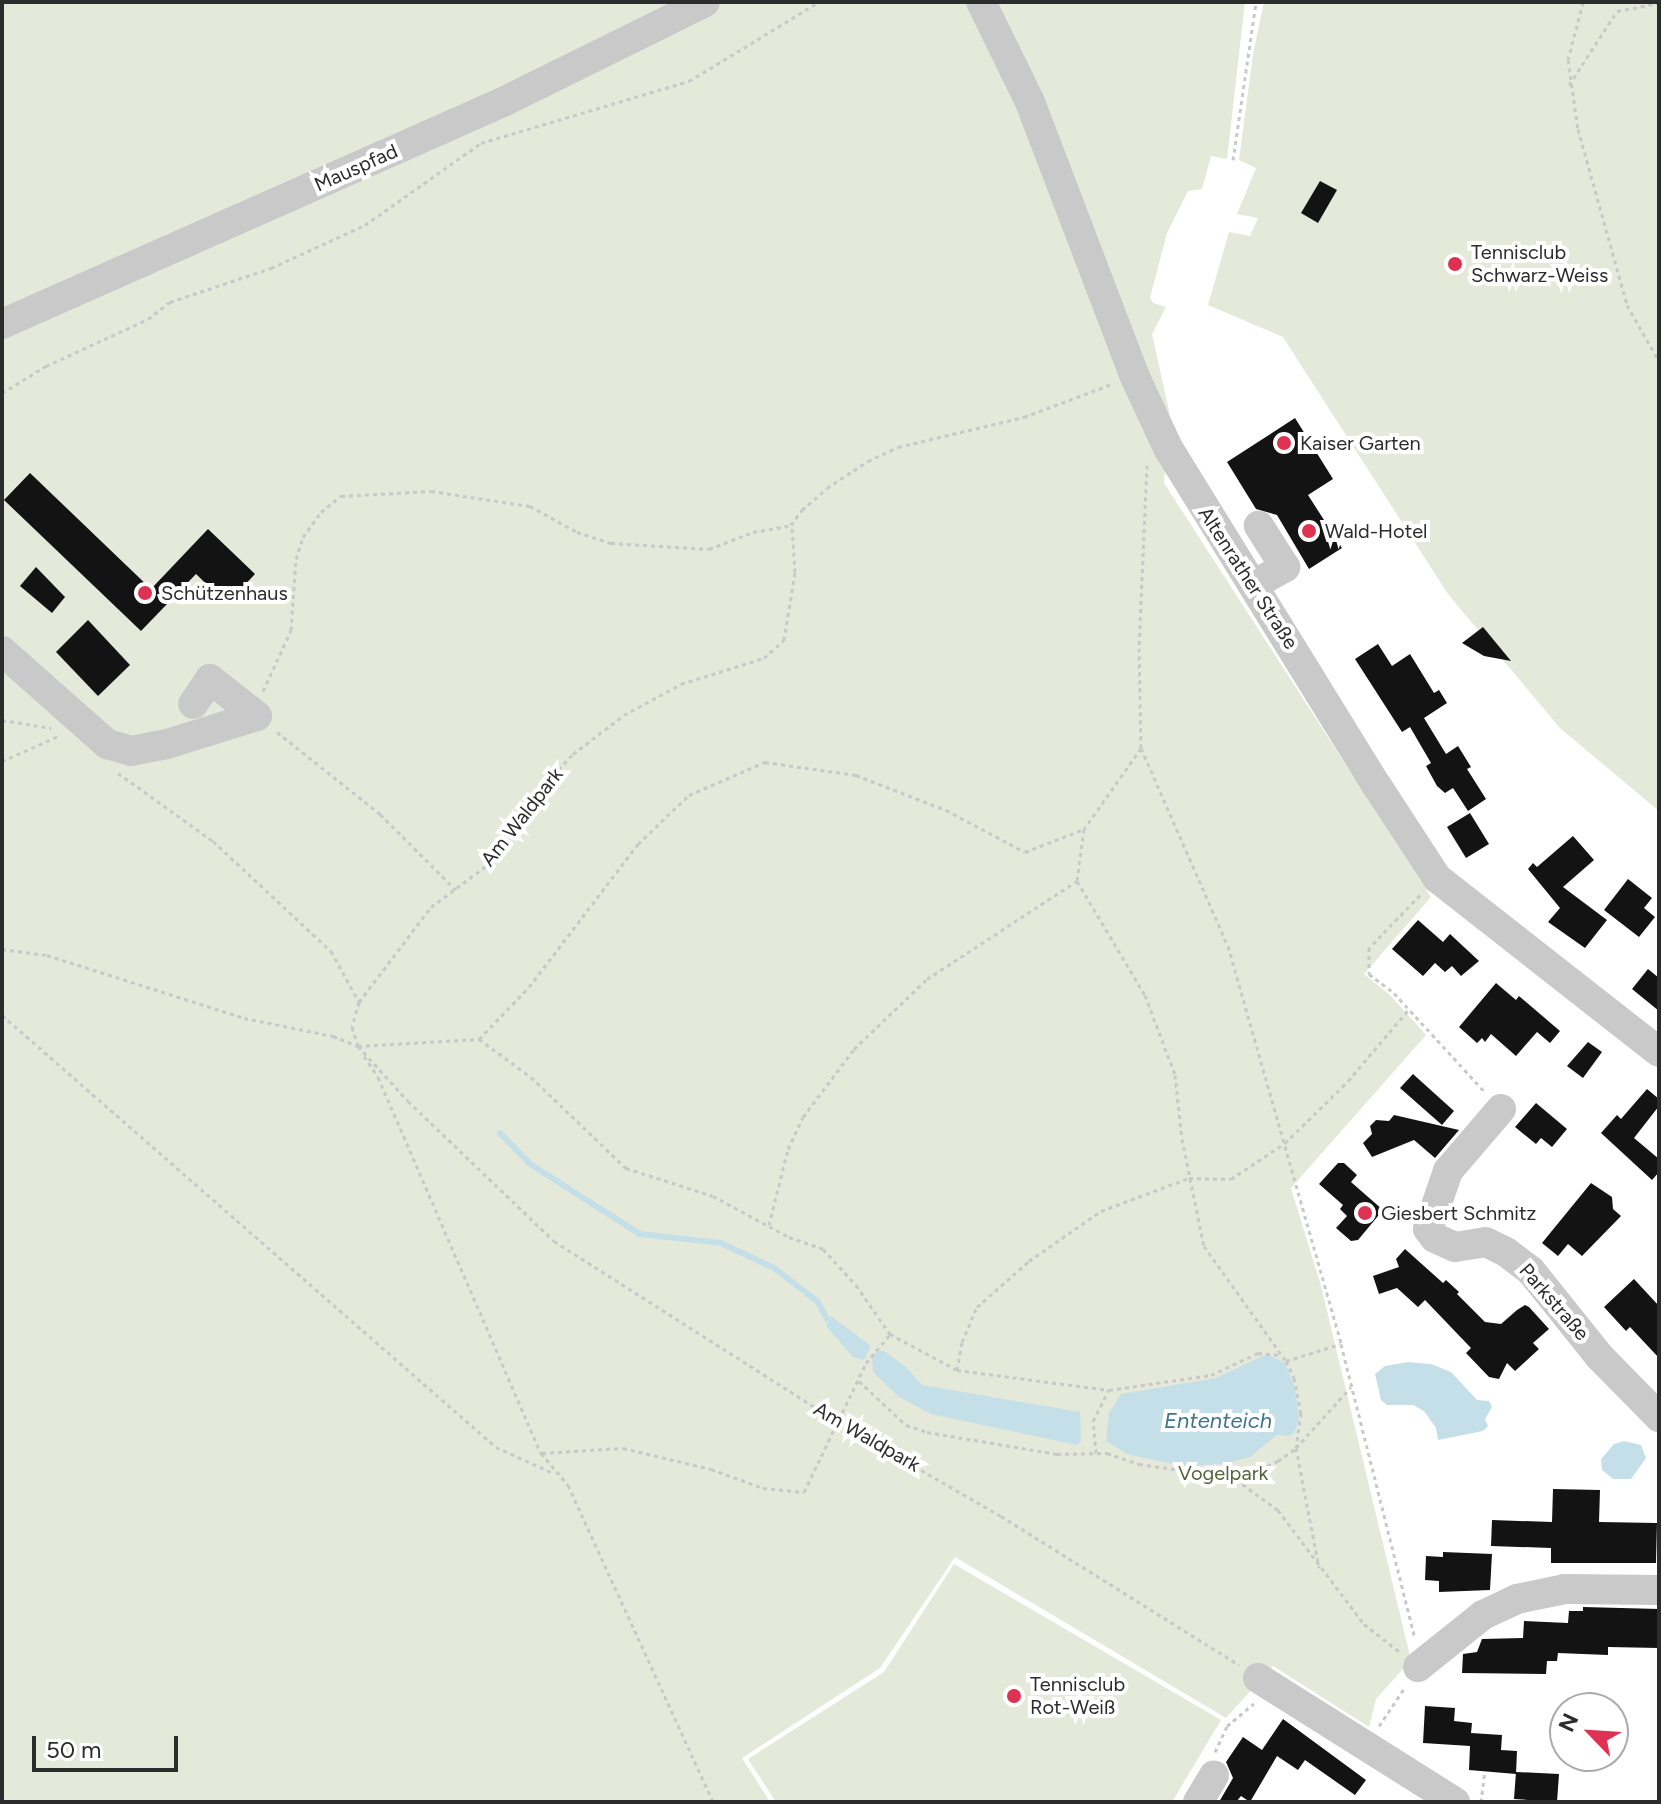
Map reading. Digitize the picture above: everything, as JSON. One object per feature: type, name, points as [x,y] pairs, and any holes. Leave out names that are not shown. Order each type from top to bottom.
[{"type":"street","name":"Mauspfad","points":[[2,324],[503,102],[705,2]]},
{"type":"street","name":"Altenrather Straße","points":[[981,2],[1030,102],[1134,375],[1168,448],[1437,878],[1659,1052]]},
{"type":"street","points":[[1253,585],[1285,567],[1259,526]]},
{"type":"street","points":[[2,651],[107,744],[131,751],[148,750],[257,716]]},
{"type":"street","points":[[193,704],[210,679],[257,716]]},
{"type":"street","points":[[1486,1242],[1455,1247],[1435,1238],[1428,1229],[1448,1171],[1501,1109]]},
{"type":"street","name":"Parkstraße","points":[[1486,1242],[1506,1252],[1531,1271],[1599,1356],[1659,1417]]},
{"type":"street","points":[[1418,1667],[1483,1615],[1517,1599],[1565,1589],[1659,1590]]},
{"type":"street","points":[[1262,1681],[1455,1802]]},
{"type":"street","points":[[1198,1802],[1214,1775]]},
{"type":"path","points":[[2,393],[46,366],[148,319],[170,302],[271,268],[365,225],[481,143],[689,81],[819,2]]},
{"type":"path","points":[[1233,160],[1256,2]]},
{"type":"path","points":[[1583,2],[1568,60],[1569,85],[1627,305],[1659,361]]},
{"type":"path","points":[[1569,85],[1617,11],[1659,3]]},
{"type":"path","points":[[456,890],[380,814],[257,716],[259,700],[291,630],[296,559],[303,537],[321,512],[341,496],[369,492],[431,491],[530,506],[577,532],[611,543],[709,549],[753,532],[791,525],[802,510],[827,488],[868,461],[898,447],[1024,417],[1134,375]]},
{"type":"path","points":[[1168,448],[1147,463],[1139,648],[1141,748],[1228,946],[1341,1344],[1414,1632],[1418,1667],[1365,1745]]},
{"type":"path","name":"Am Waldpark","points":[[359,1002],[431,907],[490,863],[542,787],[573,754],[614,723],[681,684],[764,658],[784,640],[795,572],[791,525]]},
{"type":"path","points":[[2,720],[66,732],[2,761]]},
{"type":"path","points":[[107,744],[112,769],[213,841],[331,951],[359,1002],[352,1027],[358,1046],[378,1077],[541,1453],[556,1475]]},
{"type":"path","points":[[1141,748],[1084,829],[1077,881],[1145,995],[1175,1075],[1189,1178],[1204,1246],[1286,1361],[1301,1413],[1296,1448],[1319,1568]]},
{"type":"path","points":[[479,1039],[529,987],[638,844],[689,795],[765,762],[856,775],[946,810],[1025,852],[1084,829]]},
{"type":"path","points":[[1437,878],[1376,936],[1367,953],[1369,974],[1409,1009],[1501,1109]]},
{"type":"path","points":[[769,1225],[788,1149],[803,1117],[854,1049],[927,979],[1077,881]]},
{"type":"path","points":[[2,949],[47,955],[244,1018],[333,1036],[358,1046],[479,1039],[531,1077],[626,1168],[713,1196],[823,1249],[856,1285],[890,1334],[957,1370],[1109,1390],[1211,1375],[1258,1353],[1281,1355]]},
{"type":"path","points":[[957,1370],[962,1342],[977,1307],[1029,1261],[1101,1211],[1189,1178],[1231,1179],[1285,1143],[1348,1081],[1409,1009]]},
{"type":"path","points":[[2,1015],[496,1447],[556,1475],[568,1485],[713,1802]]},
{"type":"path","name":"Am Waldpark","points":[[358,1046],[408,1101],[554,1241],[838,1422],[1001,1516],[1262,1681]]},
{"type":"path","points":[[1456,1164],[1458,1200],[1480,1222],[1486,1242]]},
{"type":"path","points":[[541,1453],[623,1448],[711,1469],[763,1488],[804,1492],[866,1363],[890,1334]]},
{"type":"path","points":[[1286,1361],[1341,1344]]},
{"type":"path","points":[[859,1381],[906,1425],[1057,1454],[1096,1453],[1187,1471],[1223,1470],[1278,1510],[1364,1624],[1418,1667]]},
{"type":"path","points":[[1238,1479],[1278,1461],[1296,1448],[1351,1387]]},
{"type":"path","points":[[1096,1453],[1093,1421],[1109,1390]]},
{"type":"path","points":[[1214,1775],[1214,1754],[1227,1726],[1249,1711],[1262,1681]]},
{"type":"path","points":[[1481,1802],[1485,1771]]},
{"type":"green space","name":"Vogelpark","points":[[2,2],[1245,2],[1227,159],[1211,156],[1202,189],[1188,191],[1167,233],[1150,298],[1153,303],[1166,307],[1152,334],[1169,411],[1164,483],[1431,897],[1364,974],[1391,996],[1426,1035],[1291,1188],[1321,1286],[1411,1660],[1376,1699],[1369,1727],[1273,1666],[1226,1718],[955,1557],[880,1668],[742,1758],[770,1802],[2,1802]]},
{"type":"green space","points":[[1264,2],[1659,2],[1659,811],[1560,728],[1448,594],[1283,337],[1208,305],[1229,232],[1250,236],[1258,218],[1237,214],[1256,168],[1239,160],[1253,54]]},
{"type":"green space","name":"Tennisclub Rot-Weiß","points":[[954,1564],[1221,1720],[1172,1802],[776,1802],[748,1759],[884,1672]]},
{"type":"water","points":[[831,1316],[871,1346],[864,1360],[853,1357],[826,1326]]},
{"type":"water","points":[[877,1351],[884,1351],[905,1366],[922,1385],[1080,1412],[1081,1441],[1077,1445],[931,1414],[899,1397],[873,1372],[872,1357]]},
{"type":"water","name":"Ententeich","points":[[1267,1354],[1285,1363],[1295,1388],[1299,1420],[1294,1433],[1289,1436],[1277,1435],[1250,1457],[1224,1464],[1181,1466],[1127,1454],[1106,1441],[1109,1413],[1121,1394],[1216,1378]]},
{"type":"water","points":[[1408,1362],[1431,1364],[1451,1372],[1477,1400],[1489,1401],[1492,1407],[1485,1419],[1488,1426],[1483,1431],[1438,1440],[1436,1428],[1424,1411],[1413,1405],[1387,1405],[1381,1400],[1375,1374],[1385,1366]]},
{"type":"water","points":[[1624,1441],[1641,1445],[1646,1458],[1631,1479],[1613,1479],[1602,1470],[1601,1459],[1614,1444]]},
{"type":"building","points":[[1320,181],[1337,190],[1318,223],[1301,213]]},
{"type":"building","name":"Kaiser Garten","points":[[1295,418],[1333,479],[1308,495],[1342,548],[1309,569],[1277,515],[1256,509],[1227,462]]},
{"type":"building","points":[[30,473],[151,589],[208,529],[255,574],[227,604],[196,574],[141,631],[4,500]]},
{"type":"building","points":[[36,567],[65,597],[52,613],[20,586]]},
{"type":"building","points":[[88,620],[130,665],[98,696],[56,652]]},
{"type":"building","points":[[1483,627],[1511,661],[1484,656],[1462,643]]},
{"type":"building","points":[[1378,644],[1392,666],[1410,654],[1434,693],[1439,690],[1447,703],[1424,718],[1446,754],[1458,746],[1471,767],[1467,769],[1486,799],[1468,811],[1453,788],[1445,793],[1437,786],[1426,766],[1431,763],[1410,727],[1402,732],[1355,659]]},
{"type":"building","points":[[1470,813],[1489,844],[1466,858],[1447,827]]},
{"type":"building","points":[[1573,836],[1594,860],[1563,887],[1607,920],[1585,948],[1548,922],[1560,908],[1528,869],[1533,863],[1537,867]]},
{"type":"building","points":[[1628,879],[1652,898],[1644,908],[1655,917],[1639,937],[1604,910]]},
{"type":"building","points":[[1418,920],[1443,942],[1450,934],[1479,961],[1461,976],[1452,966],[1445,972],[1435,963],[1423,976],[1392,949]]},
{"type":"building","points":[[1648,969],[1659,978],[1659,1011],[1632,989]]},
{"type":"building","points":[[1496,983],[1516,1000],[1519,996],[1560,1031],[1550,1043],[1537,1032],[1516,1056],[1491,1034],[1485,1042],[1482,1038],[1477,1043],[1459,1027]]},
{"type":"building","points":[[1588,1042],[1602,1052],[1583,1078],[1567,1066]]},
{"type":"building","points":[[1413,1074],[1454,1111],[1442,1125],[1400,1088]]},
{"type":"building","points":[[1647,1089],[1659,1099],[1659,1106],[1634,1138],[1659,1159],[1659,1172],[1652,1180],[1601,1133],[1617,1115],[1621,1119]]},
{"type":"building","points":[[1536,1103],[1567,1129],[1552,1147],[1541,1138],[1536,1144],[1515,1127]]},
{"type":"building","points":[[1394,1115],[1459,1130],[1435,1158],[1414,1140],[1372,1157],[1363,1143],[1372,1134],[1370,1126],[1376,1120],[1389,1121]]},
{"type":"building","points":[[1338,1163],[1344,1163],[1357,1175],[1351,1182],[1383,1210],[1358,1240],[1351,1241],[1336,1228],[1347,1216],[1340,1209],[1343,1205],[1319,1184]]},
{"type":"building","points":[[1591,1183],[1612,1197],[1613,1209],[1621,1216],[1582,1256],[1568,1244],[1558,1256],[1542,1243]]},
{"type":"building","points":[[1405,1249],[1443,1283],[1446,1280],[1485,1322],[1501,1324],[1525,1305],[1529,1307],[1549,1329],[1533,1343],[1539,1349],[1515,1371],[1507,1363],[1499,1379],[1489,1377],[1466,1353],[1471,1348],[1425,1300],[1418,1307],[1397,1288],[1379,1294],[1373,1276],[1399,1267],[1396,1259]]},
{"type":"building","points":[[1634,1279],[1659,1306],[1659,1358],[1630,1327],[1626,1331],[1604,1307]]},
{"type":"building","points":[[1553,1489],[1600,1490],[1599,1522],[1657,1523],[1656,1563],[1551,1563],[1551,1548],[1491,1546],[1492,1520],[1552,1522]]},
{"type":"building","points":[[1443,1552],[1492,1554],[1490,1590],[1439,1592],[1439,1581],[1425,1580],[1426,1556],[1443,1557]]},
{"type":"building","points":[[1583,1607],[1659,1609],[1659,1648],[1608,1647],[1608,1655],[1558,1653],[1557,1661],[1547,1661],[1546,1674],[1462,1673],[1463,1654],[1477,1652],[1482,1639],[1523,1638],[1524,1621],[1568,1623],[1569,1611],[1583,1611]]},
{"type":"building","points":[[1425,1706],[1455,1708],[1454,1721],[1472,1723],[1471,1733],[1502,1735],[1501,1750],[1517,1751],[1516,1774],[1469,1770],[1470,1746],[1423,1743]]},
{"type":"building","points":[[1283,1719],[1366,1780],[1355,1795],[1305,1760],[1298,1770],[1277,1756],[1250,1802],[1241,1796],[1236,1802],[1219,1802],[1233,1778],[1226,1762],[1243,1737],[1262,1750]]},
{"type":"building","points":[[1516,1772],[1559,1774],[1557,1802],[1514,1799]]},
{"type":"waterway","points":[[500,1133],[530,1164],[640,1234],[721,1243],[774,1268],[818,1302],[827,1319]]},
{"type":"place","name":"Tennisclub Schwarz-Weiss","points":[[1455,264]]},
{"type":"place","name":"Kaiser Garten","points":[[1284,443]]},
{"type":"place","name":"Wald-Hotel","points":[[1309,531]]},
{"type":"place","name":"Schützenhaus","points":[[145,593]]},
{"type":"place","name":"Giesbert Schmitz","points":[[1365,1213]]},
{"type":"place","name":"Tennisclub Rot-Weiß","points":[[1014,1696]]}]
